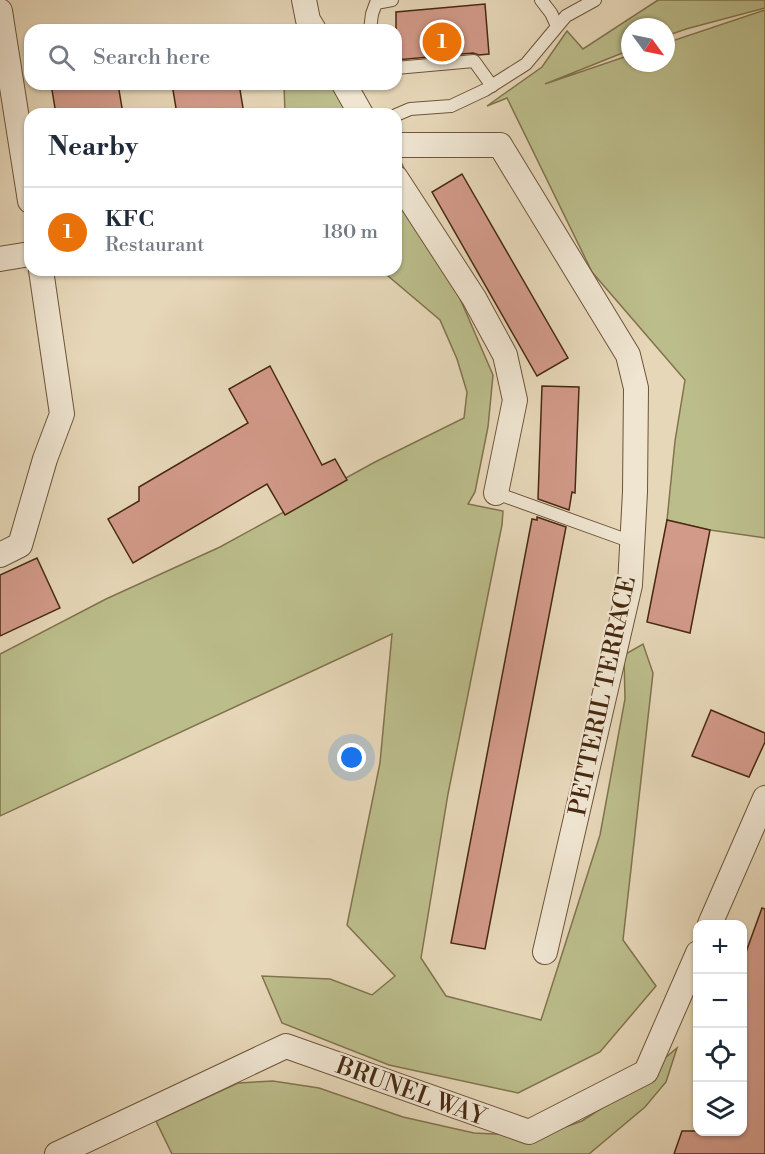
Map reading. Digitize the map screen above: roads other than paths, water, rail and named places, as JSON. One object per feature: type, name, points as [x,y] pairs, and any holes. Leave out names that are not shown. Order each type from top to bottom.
[{"type":"street","points":[[304,0],[310,24]]},
{"type":"street","points":[[0,11],[24,163]]},
{"type":"street","points":[[347,90],[358,108]]},
{"type":"street","name":"PETTERIL TERRACE","points":[[402,145],[500,145],[628,355],[636,388],[630,585],[545,952]]},
{"type":"street","points":[[402,187],[474,297],[505,355],[515,400],[496,493]]},
{"type":"street","points":[[0,259],[24,255]]},
{"type":"street","points":[[0,555],[20,545],[45,459],[62,414],[42,276]]},
{"type":"street","points":[[712,920],[765,798]]},
{"type":"street","name":"BRUNEL WAY","points":[[68,1152],[286,1046],[529,1132],[646,1072],[693,964]]},
{"type":"lane","points":[[371,24],[376,3],[392,0]]},
{"type":"lane","points":[[541,0],[557,26]]},
{"type":"lane","points":[[402,112],[410,109],[451,106],[492,86],[526,64],[567,16],[595,0]]},
{"type":"lane","points":[[402,67],[474,61],[492,86]]},
{"type":"lane","points":[[496,493],[632,542]]},
{"type":"place","name":"KFC","points":[[442,42]]}]
